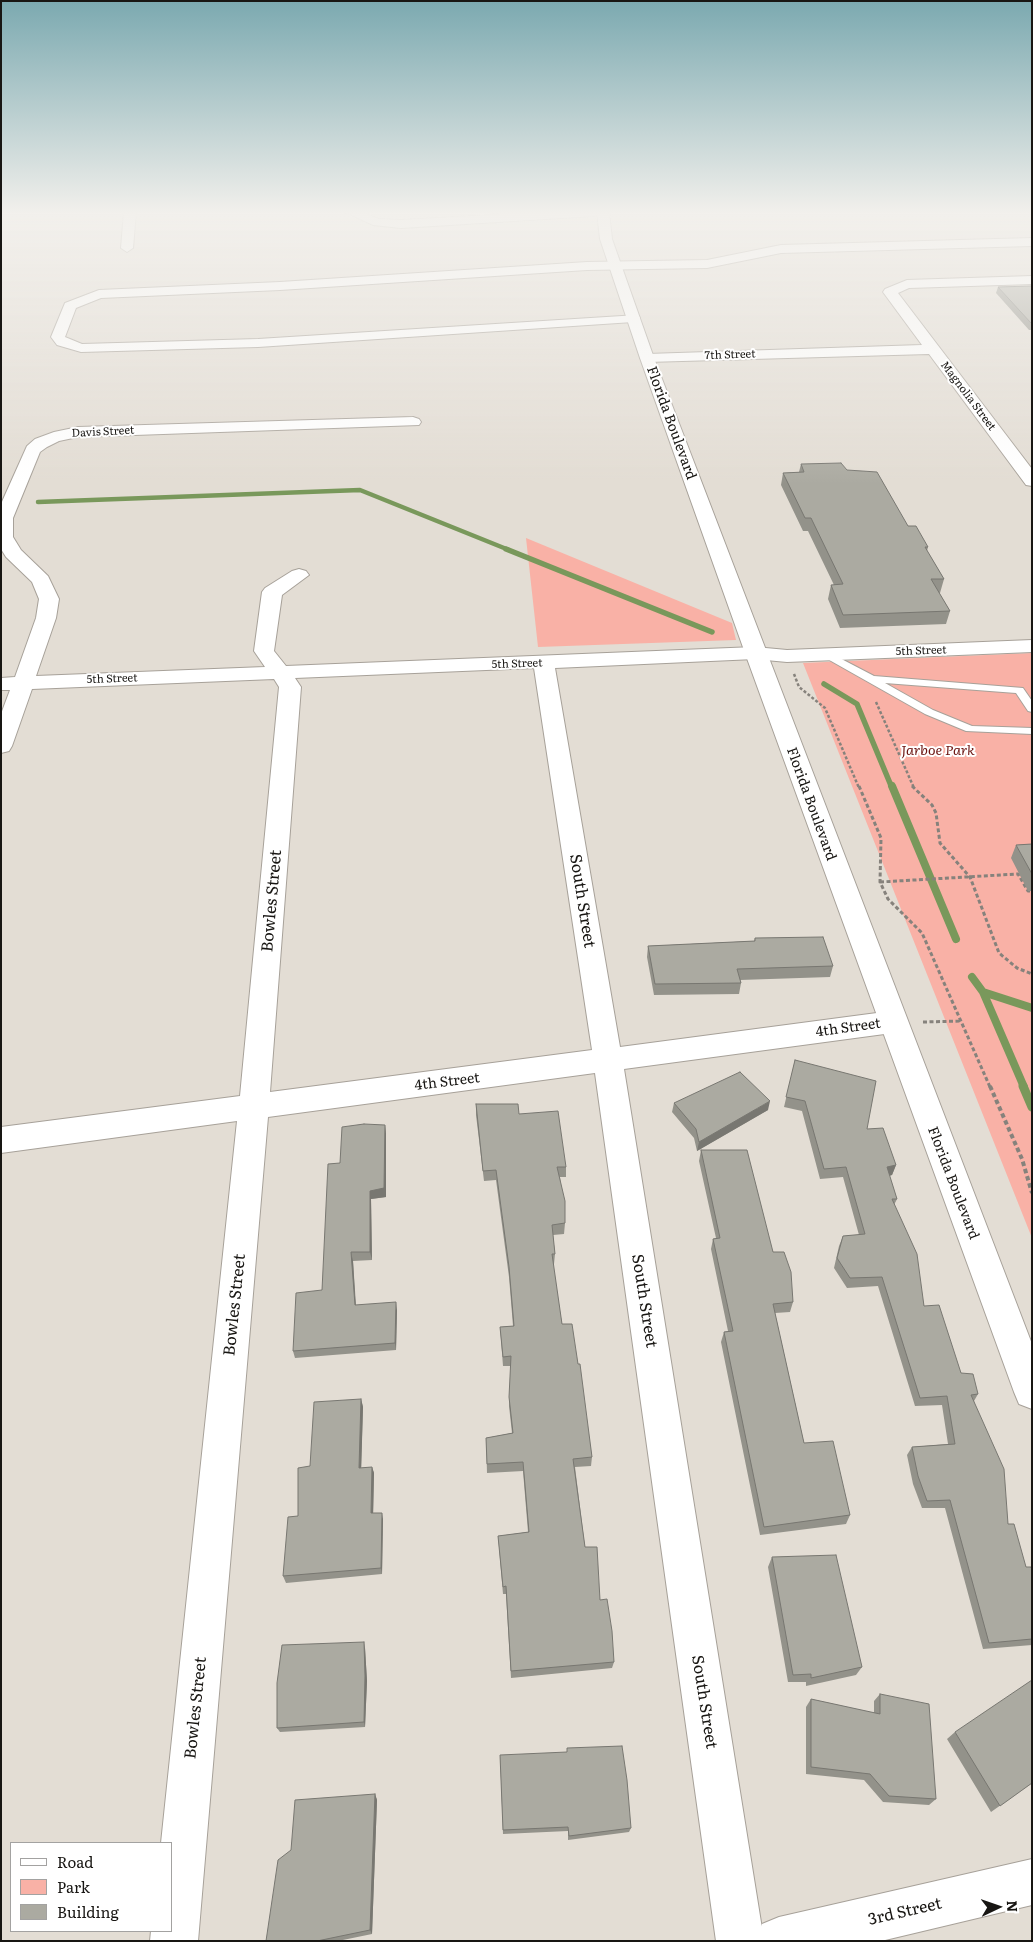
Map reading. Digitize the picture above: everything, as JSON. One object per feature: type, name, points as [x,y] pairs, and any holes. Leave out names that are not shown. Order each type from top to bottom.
[{"type":"street","points":[[76,303],[70,306],[58,337],[62,342],[81,348],[298,341],[633,318]]},
{"type":"street","name":"Florida Boulevard","points":[[627,303],[892,1022],[1032,1392]]},
{"type":"street","name":"Magnolia Street","points":[[897,303],[1032,480]]},
{"type":"street","name":"7th Street","points":[[647,358],[933,349]]},
{"type":"street","name":"Davis Street","points":[[1,746],[46,618],[49,599],[41,580],[12,553],[4,537],[4,518],[33,450],[41,443],[54,437],[78,432],[413,422]]},
{"type":"street","name":"Bowles Street","points":[[174,1941],[254,1107],[290,686],[264,652],[272,592],[299,575]]},
{"type":"street","name":"5th Street","points":[[1,684],[755,653],[787,656],[828,655],[1032,646]]},
{"type":"street","name":"South Street","points":[[544,663],[608,1061],[740,1941]]},
{"type":"street","name":"4th Street","points":[[1,1140],[892,1022]]},
{"type":"street","name":"3rd Street","points":[[779,1941],[1032,1882]]},
{"type":"lane","points":[[828,655],[929,712],[970,729],[1032,731]]},
{"type":"lane","points":[[868,677],[1019,690],[1032,709]]},
{"type":"path","points":[[787,656],[799,687],[825,708],[881,838],[880,882],[888,899],[922,933],[1022,1159],[1032,1193]]},
{"type":"path","points":[[868,677],[912,786],[932,805],[936,813],[940,843],[970,877],[999,953],[1017,968],[1032,974]]},
{"type":"path","points":[[880,882],[1018,874],[1028,891],[1032,891]]},
{"type":"path","points":[[892,1022],[962,1021]]},
{"type":"green space","points":[[526,538],[732,623],[736,640],[538,647]]},
{"type":"green space","name":"Jarboe Park","points":[[1032,653],[1032,1238],[803,663]]},
{"type":"building","points":[[1012,303],[1032,303],[1031,323]]},
{"type":"building","points":[[841,463],[847,470],[877,472],[908,526],[916,526],[928,547],[925,547],[944,579],[931,579],[950,611],[843,615],[831,585],[843,584],[811,518],[805,518],[783,473],[804,472],[801,464]]},
{"type":"building","points":[[1032,844],[1032,874],[1016,845]]},
{"type":"building","points":[[823,937],[833,966],[737,969],[741,983],[655,984],[648,946],[755,941],[755,938]]},
{"type":"building","points":[[795,1060],[876,1081],[867,1129],[883,1128],[896,1165],[887,1167],[897,1199],[892,1199],[917,1254],[924,1306],[939,1305],[961,1373],[973,1374],[978,1394],[971,1395],[1004,1469],[1008,1524],[1014,1524],[1026,1567],[1031,1567],[1032,1570],[1032,1639],[989,1643],[950,1500],[927,1501],[918,1476],[912,1447],[955,1444],[947,1396],[920,1398],[882,1277],[850,1278],[837,1258],[843,1236],[865,1234],[846,1167],[824,1169],[805,1101],[786,1097]]},
{"type":"building","points":[[740,1072],[770,1101],[699,1142],[696,1129],[674,1103]]},
{"type":"building","points":[[476,1104],[518,1104],[519,1114],[558,1111],[566,1167],[557,1167],[565,1201],[565,1223],[552,1225],[555,1254],[552,1254],[562,1324],[572,1324],[578,1364],[580,1364],[592,1457],[573,1459],[585,1547],[597,1547],[600,1600],[607,1599],[614,1662],[511,1671],[506,1586],[503,1587],[498,1536],[529,1532],[523,1462],[487,1464],[486,1438],[513,1433],[509,1397],[511,1356],[503,1357],[500,1327],[514,1326],[509,1267],[496,1170],[483,1171]]},
{"type":"building","points":[[364,1124],[385,1125],[384,1188],[370,1191],[370,1252],[351,1252],[355,1305],[396,1302],[395,1343],[293,1351],[296,1293],[322,1290],[328,1164],[340,1163],[342,1127]]},
{"type":"building","points":[[701,1150],[747,1150],[773,1252],[784,1252],[791,1272],[793,1302],[773,1304],[804,1443],[833,1441],[850,1515],[764,1527],[724,1332],[733,1331],[713,1239],[720,1238]]},
{"type":"building","points":[[361,1399],[359,1468],[372,1467],[371,1513],[382,1513],[381,1568],[283,1576],[288,1517],[298,1516],[298,1468],[310,1466],[314,1402]]},
{"type":"building","points":[[836,1555],[862,1667],[811,1678],[811,1674],[793,1675],[772,1557]]},
{"type":"building","points":[[364,1642],[364,1722],[277,1728],[277,1683],[282,1645]]},
{"type":"building","points":[[1032,1680],[1032,1783],[1000,1806],[955,1732]]},
{"type":"building","points":[[880,1694],[929,1704],[936,1799],[889,1796],[870,1774],[811,1767],[811,1699],[880,1714]]},
{"type":"building","points":[[622,1746],[631,1828],[569,1836],[568,1827],[503,1830],[500,1755],[567,1752],[567,1748]]},
{"type":"building","points":[[375,1794],[370,1930],[317,1941],[266,1941],[278,1860],[291,1850],[295,1800]]},
{"type":"waterway","points":[[38,502],[360,490],[509,550]]},
{"type":"waterway","points":[[506,549],[712,632]]},
{"type":"waterway","points":[[824,684],[857,704],[892,788]]},
{"type":"waterway","points":[[892,786],[956,939]]},
{"type":"waterway","points":[[972,977],[983,992]]},
{"type":"waterway","points":[[983,992],[1032,1008]]},
{"type":"waterway","points":[[983,992],[1024,1087]]},
{"type":"waterway","points":[[1023,1086],[1032,1107]]}]
